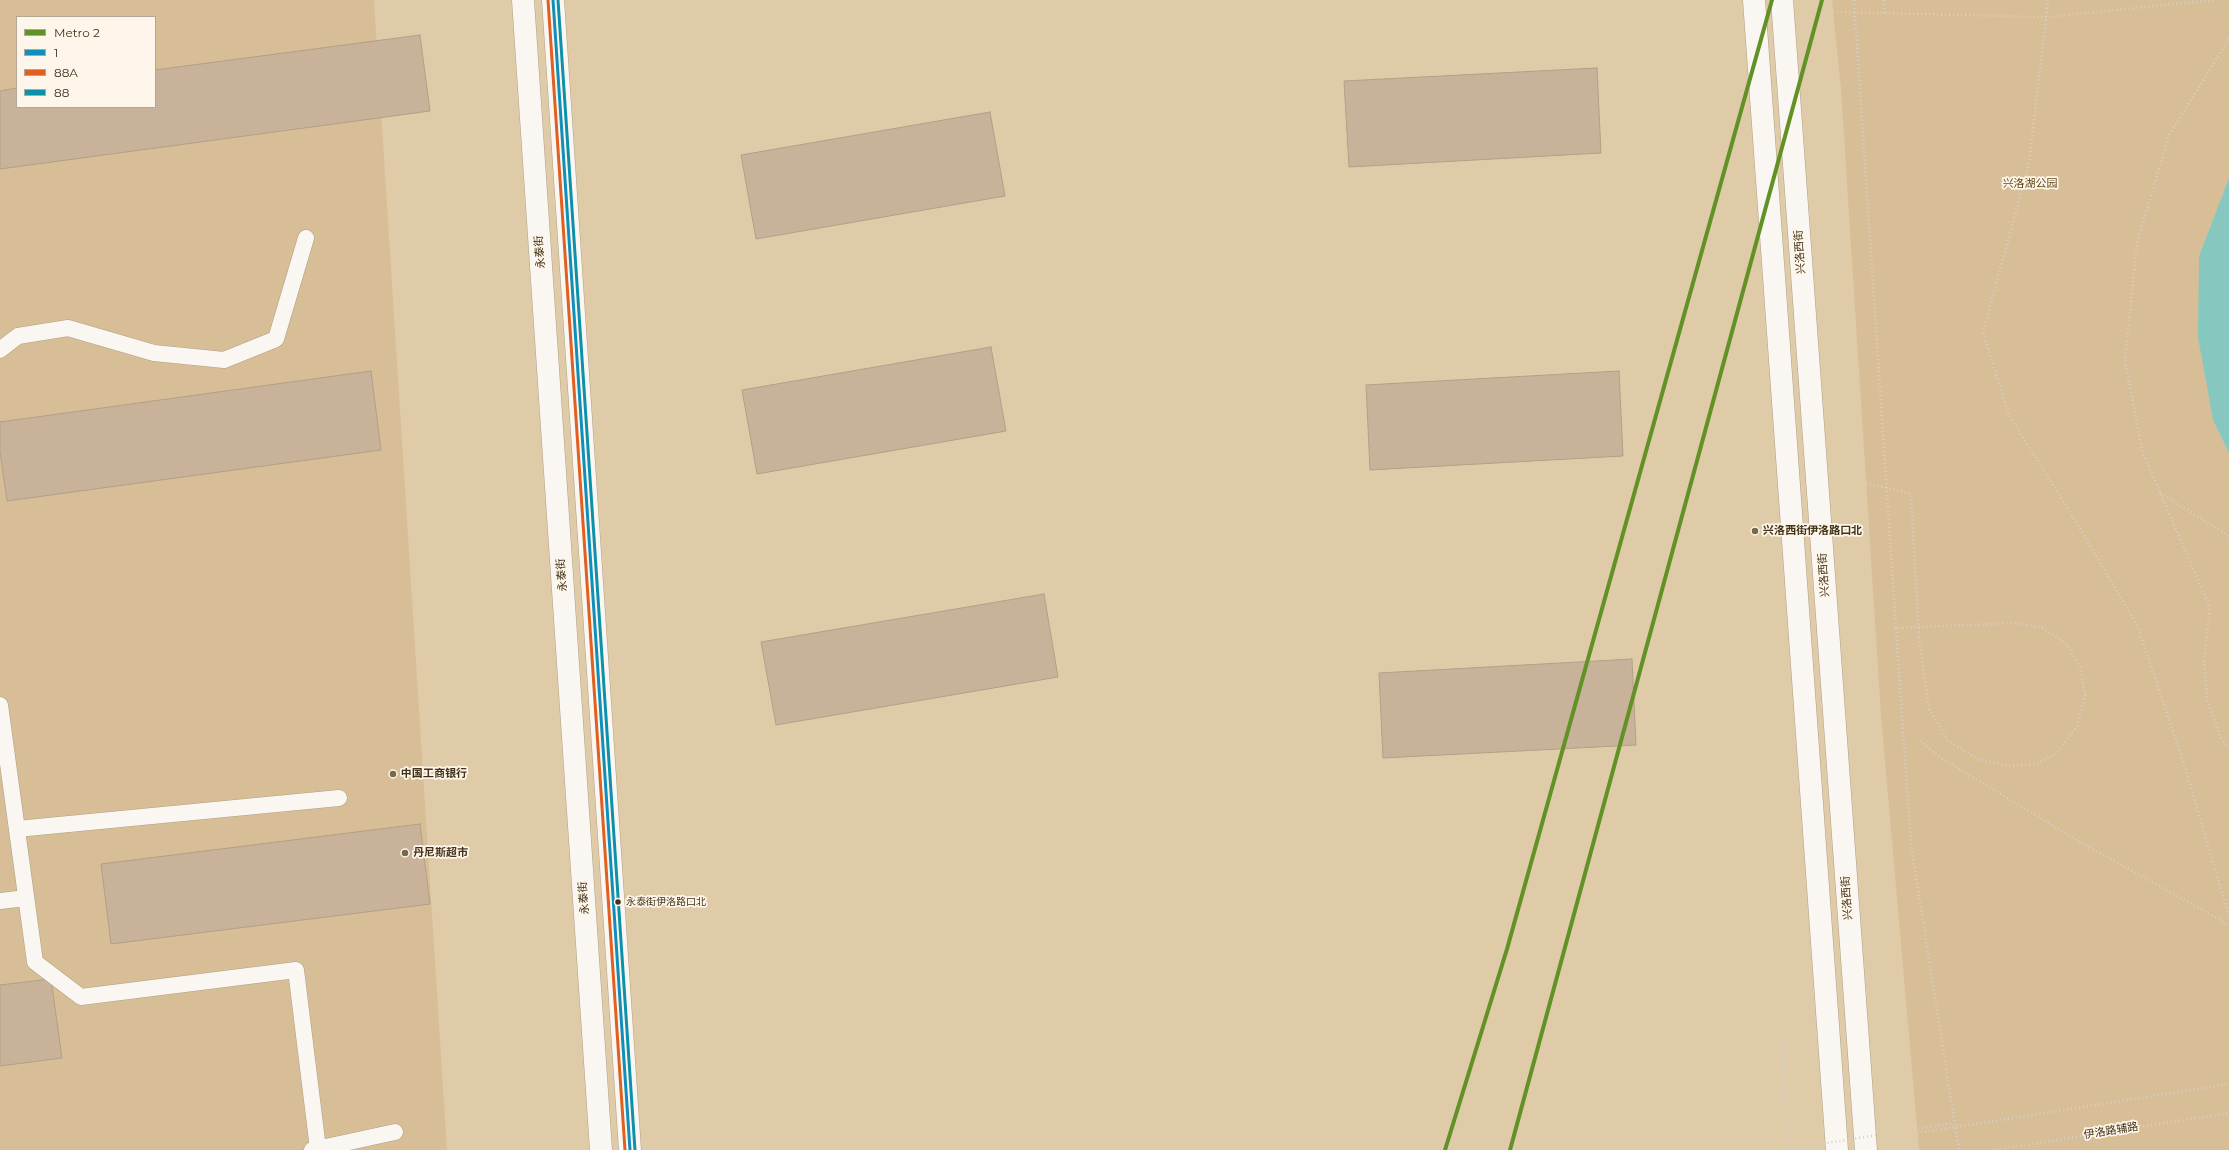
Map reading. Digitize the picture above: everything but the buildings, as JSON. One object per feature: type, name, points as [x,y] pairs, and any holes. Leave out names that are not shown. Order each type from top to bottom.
[{"type":"main road","name":"永泰街","points":[[523,0],[601,1150]]},
{"type":"main road","points":[[553,0],[630,1150]]},
{"type":"main road","points":[[1754,0],[1837,1150]]},
{"type":"main road","name":"兴洛西街","points":[[1782,0],[1866,1150]]},
{"type":"lane","points":[[0,350],[18,336],[68,328],[154,353],[224,360],[276,339],[306,238]]},
{"type":"lane","points":[[0,705],[35,962],[81,997],[296,970],[315,1149],[395,1132]]},
{"type":"lane","points":[[17,829],[339,798]]},
{"type":"lane","points":[[0,901],[26,898]]},
{"type":"path","points":[[1854,0],[1911,844],[1959,1150]]},
{"type":"path","points":[[1884,0],[1885,13]]},
{"type":"path","points":[[2048,0],[2028,164],[1983,332],[2009,415],[2068,507],[2136,625],[2184,760],[2229,916]]},
{"type":"path","points":[[1833,12],[2047,17],[2213,0]]},
{"type":"path","points":[[2229,39],[2169,135],[2136,242],[2125,360],[2142,451],[2210,608],[2204,660],[2207,699],[2221,738],[2229,748]]},
{"type":"path","points":[[1866,483],[1911,494],[1919,637],[1928,709],[1948,740],[1977,759],[2008,766],[2036,764],[2057,753],[2077,726],[2085,695],[2080,667],[2067,644],[2043,628],[2016,623],[1896,628]]},
{"type":"path","points":[[2160,492],[2229,536]]},
{"type":"path","points":[[1920,741],[1941,758],[2064,832],[2229,925]]},
{"type":"path","points":[[1782,1030],[1788,1149],[1954,1123]]},
{"type":"path","points":[[1917,1133],[2229,1084]]},
{"type":"path","name":"伊洛路辅路","points":[[1993,1150],[2229,1112]]},
{"type":"green space","points":[[0,0],[374,0],[447,1150],[0,1150]]},
{"type":"green space","name":"兴洛湖公园","points":[[1832,0],[2229,0],[2229,178],[2199,256],[2213,420],[2229,453],[2229,1150],[1919,1150],[1881,716],[1841,90]]},
{"type":"water","points":[[2229,178],[2229,453],[2213,420],[2198,337],[2199,256]]},
{"type":"metro line","name":"2","points":[[1445,1150],[1507,949],[1772,0]]},
{"type":"metro line","name":"2","points":[[1510,1150],[1822,0]]},
{"type":"transit line","name":"88A","points":[[548,0],[625,1150]]},
{"type":"transit line","name":"1","points":[[553,0],[630,1150]]},
{"type":"transit line","name":"88","points":[[558,0],[635,1150]]},
{"type":"place","name":"兴洛西街伊洛路口北","points":[[1755,531]]},
{"type":"place","name":"中国工商银行","points":[[393,774]]},
{"type":"place","name":"丹尼斯超市","points":[[405,853]]},
{"type":"place","name":"永泰街伊洛路口北","points":[[618,902]]}]
